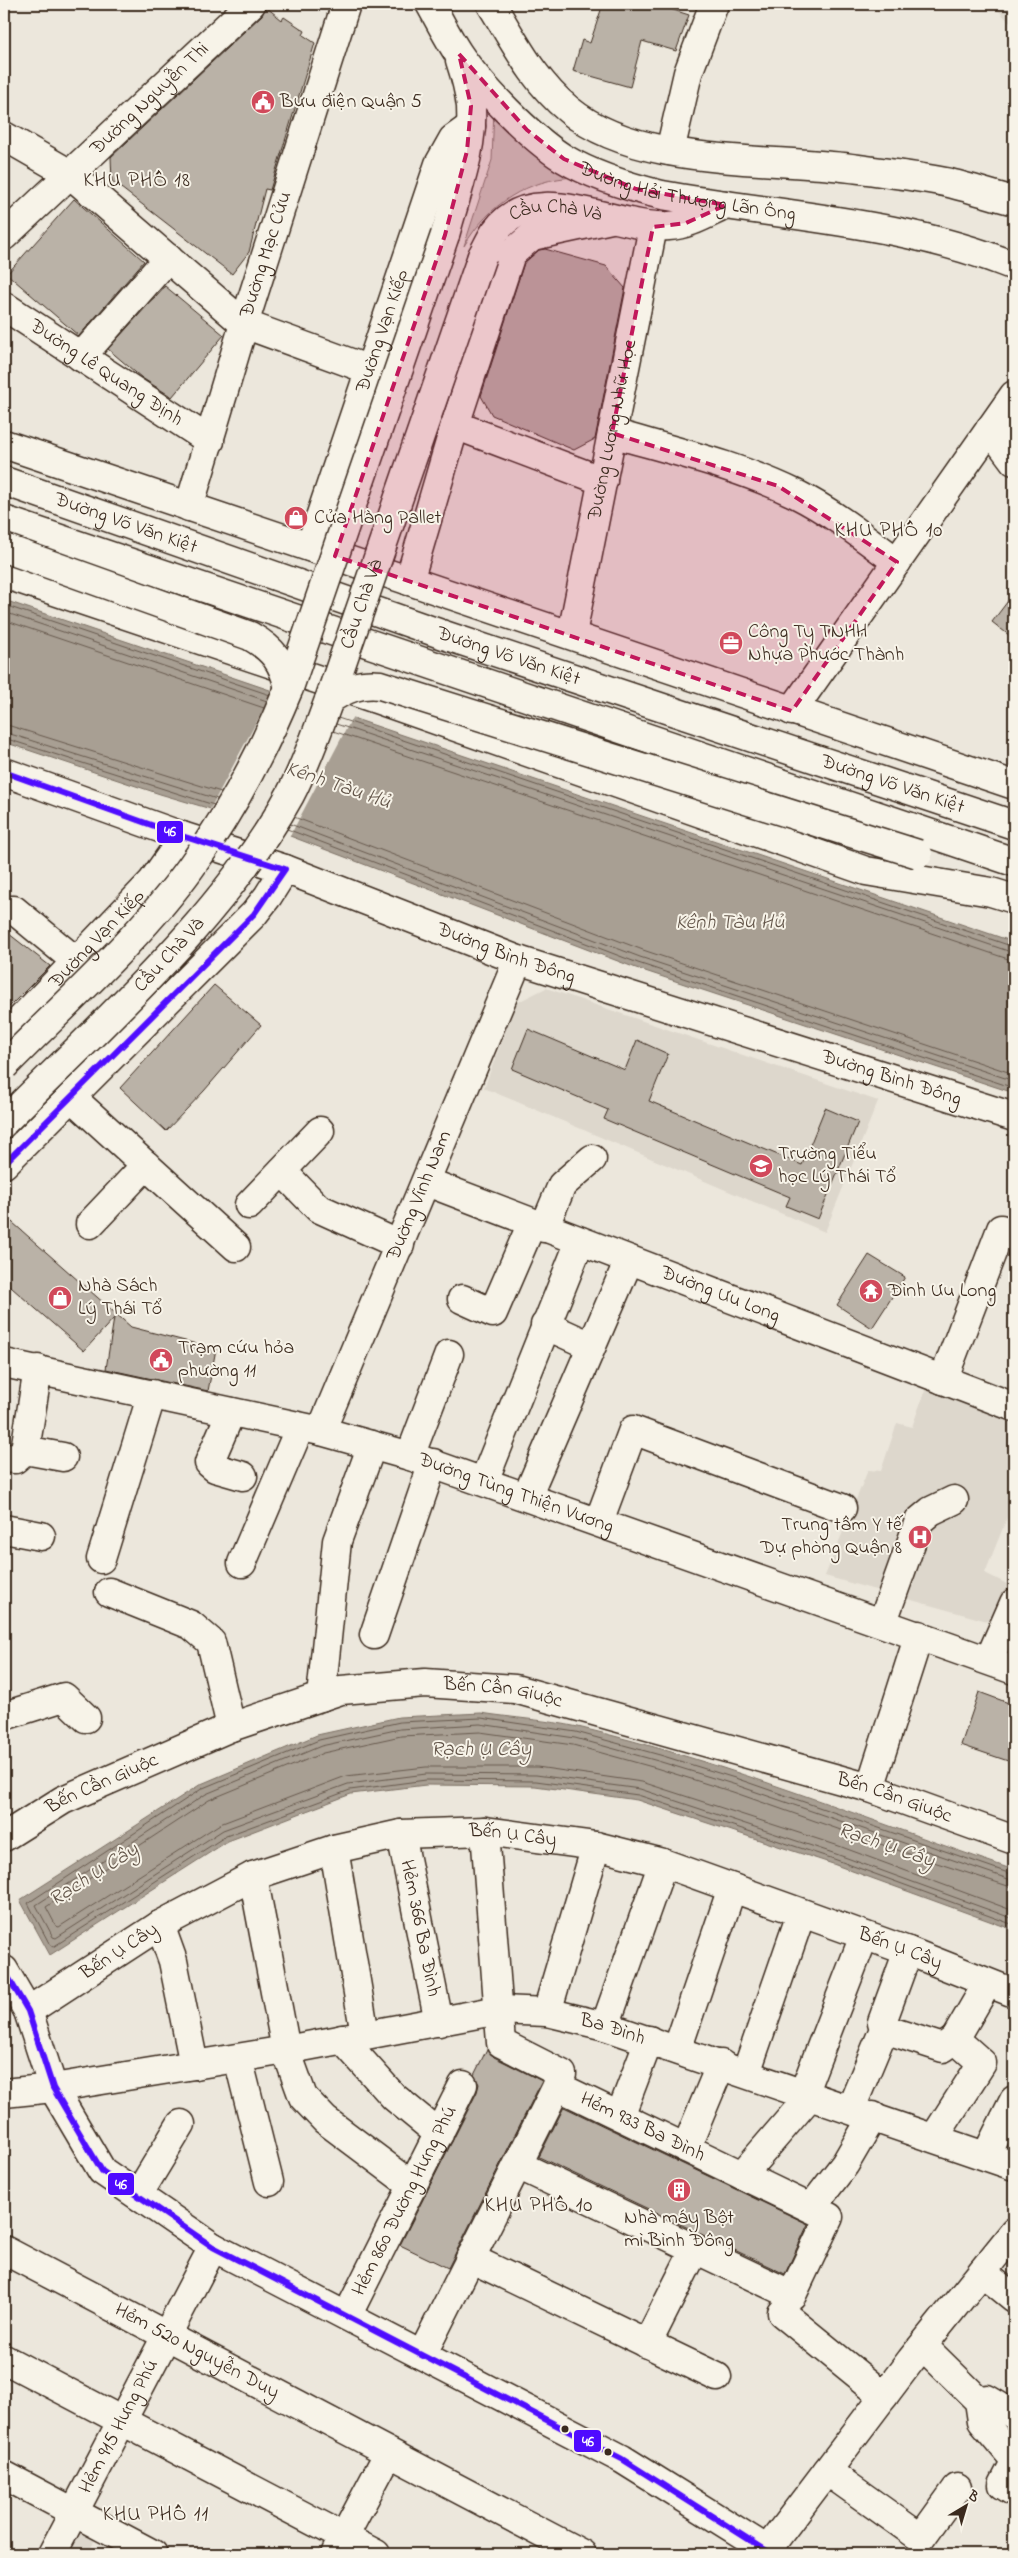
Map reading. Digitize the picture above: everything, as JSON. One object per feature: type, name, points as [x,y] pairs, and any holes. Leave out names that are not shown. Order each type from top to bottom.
[{"type":"main road","name":"Đường Nguyễn Thi","points":[[4,236],[251,4]]},
{"type":"main road","name":"Đường Mạc Cửu","points":[[189,507],[244,324],[346,4]]},
{"type":"main road","name":"Đường Hải Thượng Lãn Ông","points":[[430,4],[458,54],[527,130],[564,158],[636,189],[685,199],[891,230],[947,242],[1014,266]]},
{"type":"main road","name":"Đường Hải Thượng Lãn Ông","points":[[491,4],[529,66],[549,91],[570,111],[594,127],[621,138],[670,151],[849,168],[946,182],[1014,201]]},
{"type":"main road","points":[[670,151],[688,73],[714,4]]},
{"type":"main road","name":"Cầu Chà Và","points":[[4,1066],[136,932],[191,868],[210,840],[258,757],[289,688],[445,235],[467,151],[471,126],[468,89],[458,54]]},
{"type":"main road","name":"Đường Vạn Kiếp","points":[[310,547],[439,164],[453,139],[471,126]]},
{"type":"main road","points":[[4,136],[70,174],[244,324],[370,370]]},
{"type":"main road","name":"Cầu Chà Và","points":[[4,1122],[166,958],[238,874],[290,795],[314,742],[482,256],[495,232],[505,221],[520,212],[538,206],[557,207],[653,226],[686,223],[726,205]]},
{"type":"main road","points":[[409,581],[455,425],[511,254],[532,236],[611,219]]},
{"type":"main road","name":"Đường Lương Nhữ Học","points":[[572,634],[653,226]]},
{"type":"main road","points":[[81,357],[168,258]]},
{"type":"main road","name":"Đường Lê Quang Định","points":[[4,306],[210,441]]},
{"type":"main road","points":[[792,711],[1014,395]]},
{"type":"main road","points":[[455,425],[603,481]]},
{"type":"main road","points":[[990,429],[1014,461]]},
{"type":"main road","points":[[612,433],[743,473],[796,495],[839,520],[897,562]]},
{"type":"main road","name":"Đường Võ Văn Kiệt","points":[[4,444],[572,634],[792,711],[1014,785]]},
{"type":"main road","name":"Đường Võ Văn Kiệt","points":[[4,481],[444,635],[1014,825]]},
{"type":"main road","name":"Đường Võ Văn Kiệt","points":[[4,520],[1014,862]]},
{"type":"main road","points":[[4,548],[250,636],[273,651],[279,659],[289,688]]},
{"type":"main road","points":[[4,574],[379,700],[866,871],[1003,895]]},
{"type":"main road","points":[[329,700],[344,690],[356,686],[368,683],[380,685],[918,854],[1003,895]]},
{"type":"main road","name":"Đường Bình Đông","points":[[4,772],[182,836],[285,869],[518,960],[1014,1117]]},
{"type":"main road","name":"Đường Vạn Kiếp","points":[[4,1037],[152,882],[182,836]]},
{"type":"main road","points":[[4,1164],[254,914],[285,869]]},
{"type":"main road","points":[[4,910],[14,910],[77,962]]},
{"type":"main road","name":"Đường Vĩnh Nam","points":[[242,1562],[310,1429],[400,1245],[518,960]]},
{"type":"main road","points":[[71,1097],[236,1247]]},
{"type":"main road","points":[[249,1205],[320,1131]]},
{"type":"main road","points":[[462,1299],[493,1313],[538,1225],[562,1185],[592,1159]]},
{"type":"main road","points":[[90,1224],[146,1165]]},
{"type":"main road","points":[[282,1171],[318,1208],[400,1245]]},
{"type":"main road","name":"Đường Ưu Long","points":[[427,1182],[1014,1407]]},
{"type":"main road","points":[[944,1380],[1001,1229]]},
{"type":"main road","points":[[484,1481],[580,1241]]},
{"type":"main road","points":[[527,1496],[579,1371],[629,1260]]},
{"type":"main road","points":[[545,1325],[591,1346]]},
{"type":"main road","points":[[374,1635],[449,1354]]},
{"type":"main road","name":"Đường Tùng Thiện Vương","points":[[4,1363],[310,1429],[421,1460],[882,1621],[1014,1670]]},
{"type":"main road","points":[[38,1369],[14,1454],[63,1457]]},
{"type":"main road","points":[[101,1559],[152,1394]]},
{"type":"main road","points":[[232,1412],[210,1463],[215,1468],[243,1476]]},
{"type":"main road","points":[[599,1522],[633,1430],[842,1508]]},
{"type":"main road","points":[[321,1697],[336,1541],[372,1446]]},
{"type":"main road","points":[[882,1621],[919,1521],[931,1511],[954,1500]]},
{"type":"main road","points":[[4,1529],[41,1536]]},
{"type":"main road","points":[[109,1592],[191,1625],[221,1642],[231,1728]]},
{"type":"main road","points":[[989,1660],[1014,1603]]},
{"type":"main road","points":[[870,1788],[919,1635]]},
{"type":"main road","name":"Bến Cần Giuộc","points":[[4,1837],[63,1800],[231,1728],[341,1690],[425,1683],[515,1689],[870,1788],[1014,1840]]},
{"type":"main road","points":[[4,1716],[64,1697],[86,1718]]},
{"type":"main road","points":[[485,1831],[499,2010]]},
{"type":"main road","name":"Bến Ụ Cây","points":[[28,2011],[160,1925],[253,1876],[334,1850],[401,1834],[485,1831],[596,1846],[663,1863],[908,1951],[987,1984],[1014,1993]]},
{"type":"main road","name":"Hẻm 366 Ba Đình","points":[[401,1834],[439,2022]]},
{"type":"main road","points":[[547,2012],[596,1846]]},
{"type":"main road","points":[[334,1850],[353,2037],[394,2097],[439,2134]]},
{"type":"main road","points":[[605,2026],[663,1863]]},
{"type":"main road","points":[[253,1876],[286,2050],[303,2097],[325,2120],[413,2186]]},
{"type":"main road","points":[[677,2050],[732,1888]]},
{"type":"main road","points":[[746,2073],[801,1914]]},
{"type":"main road","points":[[160,1925],[173,1961],[194,2065]]},
{"type":"main road","points":[[742,2175],[807,2095],[864,1936]]},
{"type":"main road","points":[[518,2164],[792,2295],[820,2212],[845,2164],[862,2112],[884,2029],[882,2022],[908,1951]]},
{"type":"main road","points":[[4,1970],[28,2011],[53,2088],[102,2171],[213,2247],[622,2459],[768,2553],[884,2396],[1014,2232]]},
{"type":"main road","points":[[884,2029],[943,2048],[955,2039],[987,1984]]},
{"type":"main road","name":"Ba Đình","points":[[53,2088],[286,2050],[499,2010],[547,2012],[605,2026],[721,2064],[1014,2166]]},
{"type":"main road","name":"Hẻm 933 Ba Đình","points":[[499,2010],[501,2042],[562,2074],[557,2086],[820,2212]]},
{"type":"main road","points":[[934,2138],[982,2063],[955,2039]]},
{"type":"main road","points":[[620,2116],[648,2040]]},
{"type":"main road","points":[[238,2058],[269,2182]]},
{"type":"main road","points":[[686,2148],[721,2064]]},
{"type":"main road","name":"Hẻm 860 Đường Hưng Phú","points":[[348,2316],[463,2085]]},
{"type":"main road","points":[[422,2355],[557,2086]]},
{"type":"main road","points":[[4,2093],[53,2088]]},
{"type":"main road","points":[[986,2156],[1014,2100]]},
{"type":"main road","points":[[138,2195],[181,2124]]},
{"type":"main road","name":"Hẻm 915 Hưng Phú","points":[[52,2554],[121,2419],[168,2335],[213,2247]]},
{"type":"main road","points":[[647,2344],[695,2249]]},
{"type":"main road","name":"Hẻm 520 Nguyễn Duy","points":[[4,2250],[325,2418],[388,2454],[582,2554]]},
{"type":"main road","points":[[470,2258],[717,2377]]},
{"type":"main road","points":[[982,2272],[1014,2298]]},
{"type":"main road","points":[[782,2314],[884,2396]]},
{"type":"main road","points":[[923,2346],[979,2401],[982,2421],[1014,2458]]},
{"type":"main road","points":[[4,2358],[121,2419],[339,2546],[376,2554]]},
{"type":"main road","points":[[979,2401],[987,2399],[1014,2414]]},
{"type":"main road","points":[[339,2546],[388,2454]]},
{"type":"main road","points":[[1014,2464],[1003,2485],[1014,2492]]},
{"type":"main road","points":[[827,2471],[921,2538],[957,2488]]},
{"type":"main road","points":[[4,2475],[75,2512],[147,2553]]},
{"type":"highlighted area","points":[[459,54],[527,130],[564,159],[636,189],[726,205],[686,223],[653,227],[612,433],[778,486],[897,562],[792,711],[335,556],[445,235],[467,151],[471,106]]},
{"type":"shaded area","points":[[992,4],[1014,4],[1014,27]]},
{"type":"shaded area","points":[[494,108],[576,177],[541,183],[511,196],[485,218],[464,246],[492,160]]},
{"type":"shaded area","name":"Trường Tiểu học Lý Thái Tổ","points":[[546,988],[878,1101],[825,1232],[484,1088],[516,1003]]},
{"type":"shaded area","name":"Trung tâm Y tế Dự phòng Quận 8","points":[[927,1385],[1014,1420],[1014,1500],[985,1573],[1013,1587],[1005,1626],[825,1576],[868,1470],[881,1471],[897,1423],[912,1427]]},
{"type":"shaded area","points":[[67,2517],[98,2533],[88,2554],[49,2554]]},
{"type":"water","name":"Kênh Tàu Hủ","points":[[4,600],[1014,942],[1014,1093],[636,968],[248,820],[160,794],[4,742]]},
{"type":"water","name":"Rạch Ụ Cây","points":[[481,1713],[578,1727],[689,1757],[798,1793],[1014,1870],[1014,1930],[833,1864],[637,1800],[535,1786],[426,1785],[351,1794],[228,1841],[50,1955],[20,1900],[201,1784],[317,1735],[399,1717]]},
{"type":"pier","points":[[274,689],[353,716],[289,838],[209,811]]},
{"type":"building","points":[[603,4],[655,4],[689,15],[676,51],[642,41],[630,87],[573,71],[582,40],[590,43]]},
{"type":"building","points":[[266,7],[282,20],[284,17],[305,31],[303,35],[315,43],[270,190],[265,189],[249,252],[232,274],[112,181],[111,157],[262,15]]},
{"type":"building","points":[[74,199],[144,261],[79,336],[7,274]]},
{"type":"building","points":[[545,249],[606,266],[625,288],[595,439],[574,450],[492,415],[481,396],[524,263],[539,250]]},
{"type":"building","points":[[165,286],[224,335],[172,397],[142,378],[108,349]]},
{"type":"building","points":[[1014,593],[1014,639],[992,622]]},
{"type":"building","points":[[4,930],[50,966],[4,1012]]},
{"type":"building","points":[[214,985],[261,1025],[204,1091],[166,1131],[120,1088]]},
{"type":"building","points":[[528,1029],[625,1070],[637,1040],[668,1054],[649,1101],[802,1165],[825,1108],[858,1122],[818,1219],[786,1206],[790,1197],[604,1119],[608,1110],[512,1069]]},
{"type":"building","points":[[4,1215],[131,1327],[216,1349],[208,1391],[106,1369],[114,1318],[84,1351],[4,1281]]},
{"type":"building","name":"Đình Ưu Long","points":[[869,1255],[905,1277],[872,1328],[837,1305]]},
{"type":"building","points":[[979,1692],[1014,1705],[1014,1763],[961,1745]]},
{"type":"building","points":[[487,2049],[494,2057],[542,2081],[448,2268],[400,2245],[477,2092],[479,2084],[474,2075]]},
{"type":"building","name":"Nhà máy Bột mì Bình Đông","points":[[564,2107],[808,2224],[785,2274],[539,2157]]},
{"type":"transit line","name":"46","points":[[4,772],[182,836],[285,869],[254,914],[4,1164]]},
{"type":"transit line","name":"46","points":[[4,1970],[28,2011],[53,2088],[102,2171],[213,2247],[622,2459],[767,2551]]},
{"type":"place","name":"Bưu điện Quận 5","points":[[263,102]]},
{"type":"place","name":"Cửa Hàng Pallet","points":[[296,518]]},
{"type":"place","name":"Công Ty TNHH Nhựa Phước Thành","points":[[731,643]]},
{"type":"place","name":"Trường Tiểu học Lý Thái Tổ","points":[[761,1166]]},
{"type":"place","name":"Đình Ưu Long","points":[[871,1291]]},
{"type":"place","name":"Nhà Sách Lý Thái Tổ","points":[[60,1298]]},
{"type":"place","name":"Trạm cứu hỏa phường 11","points":[[161,1360]]},
{"type":"place","name":"Trung tâm Y tế Dự phòng Quận 8","points":[[920,1537]]},
{"type":"place","name":"Nhà máy Bột mì Bình Đông","points":[[679,2190]]},
{"type":"district","name":"KHU PHỐ 18","points":[[137,181]]},
{"type":"district","name":"KHU PHỐ 10","points":[[889,531]]},
{"type":"district","name":"KHU PHỐ 10","points":[[539,2206]]},
{"type":"district","name":"KHU PHỐ 11","points":[[156,2515]]}]
